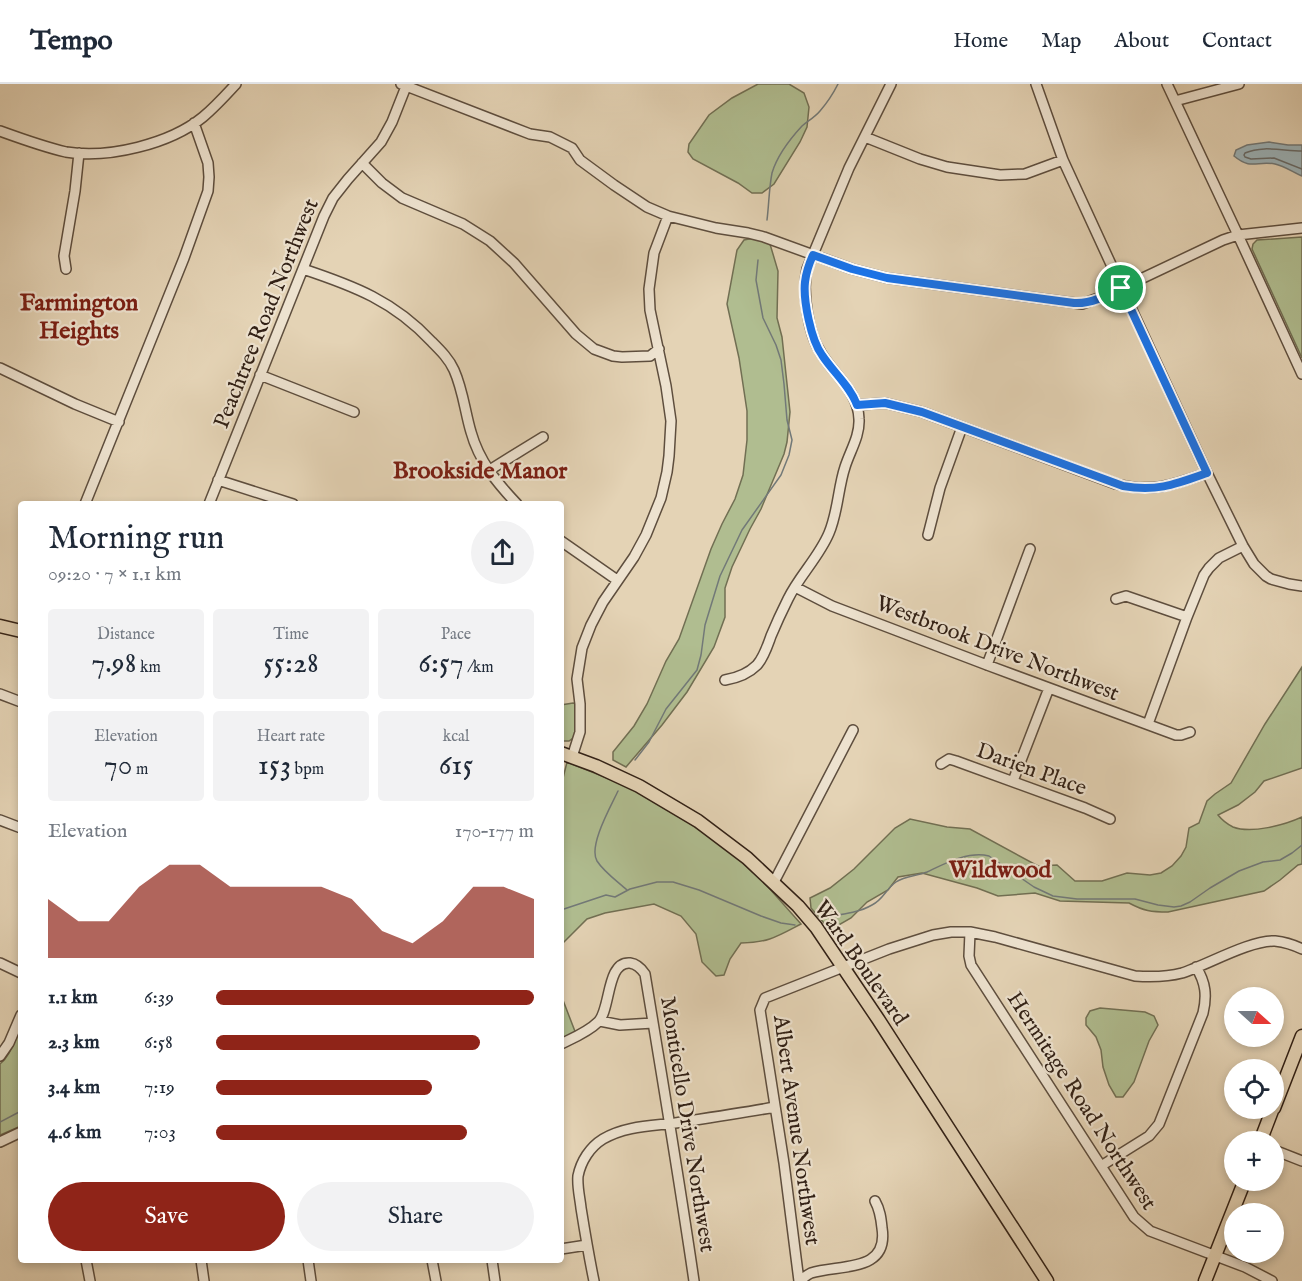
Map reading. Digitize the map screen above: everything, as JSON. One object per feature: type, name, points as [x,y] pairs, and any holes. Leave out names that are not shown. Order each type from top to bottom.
[{"type":"main road","points":[[0,626],[18,630]]},
{"type":"main road","name":"Ward Boulevard","points":[[566,755],[639,786],[675,806],[747,858],[798,906],[816,927],[844,968],[1047,1281]]},
{"type":"main road","points":[[1284,1081],[1302,1036]]},
{"type":"main road","points":[[1205,1281],[1241,1191]]},
{"type":"street","points":[[0,131],[51,148],[79,153],[106,153],[144,146],[194,123],[236,84]]},
{"type":"street","points":[[725,680],[749,672],[761,659],[795,587],[830,532],[843,472],[857,436],[860,419],[857,405],[852,394],[820,354],[815,344],[804,292],[806,276],[813,255],[849,168],[891,84]]},
{"type":"street","points":[[1036,84],[1063,160],[1243,546],[1254,564],[1266,576],[1302,586]]},
{"type":"street","points":[[1167,84],[1302,374]]},
{"type":"street","points":[[1175,101],[1239,84]]},
{"type":"street","points":[[405,85],[530,134],[550,137],[562,142],[572,148],[580,160],[614,185],[647,207],[668,216],[764,237],[852,269],[887,278],[1074,303],[1089,303],[1223,240],[1238,235],[1302,228]]},
{"type":"street","name":"Peachtree Road Northwest","points":[[210,501],[324,216],[333,198],[381,142],[392,122],[405,85]]},
{"type":"street","points":[[86,501],[184,258],[207,191],[208,163],[194,123]]},
{"type":"street","points":[[865,137],[947,167],[1000,175],[1025,174],[1063,160]]},
{"type":"street","points":[[66,269],[64,256],[79,153]]},
{"type":"street","points":[[362,163],[382,183],[402,198],[463,224],[480,233],[495,245],[514,263],[576,334],[594,349],[622,357],[650,356],[659,350]]},
{"type":"street","points":[[566,755],[580,732],[578,679],[582,648],[596,614],[646,535],[657,511],[667,472],[671,421],[650,310],[649,289],[654,253],[668,216]]},
{"type":"street","points":[[303,269],[342,282],[376,298],[404,315],[448,359],[459,384],[471,435],[477,449],[489,471],[514,501]]},
{"type":"street","points":[[1,370],[118,422]]},
{"type":"street","points":[[260,375],[354,412]]},
{"type":"street","points":[[857,405],[874,403],[894,405],[922,412],[1116,484],[1133,488],[1164,487],[1207,473]]},
{"type":"street","points":[[928,535],[940,488],[962,427]]},
{"type":"street","points":[[489,471],[543,437]]},
{"type":"street","points":[[218,480],[284,501]]},
{"type":"street","points":[[564,543],[617,580]]},
{"type":"street","points":[[1148,724],[1204,575],[1219,558],[1243,546]]},
{"type":"street","points":[[987,665],[1030,549]]},
{"type":"street","name":"Westbrook Drive Northwest","points":[[795,587],[832,606],[1176,735],[1190,732]]},
{"type":"street","points":[[1116,599],[1126,596],[1187,617]]},
{"type":"street","points":[[1013,781],[1049,688]]},
{"type":"street","points":[[0,694],[18,701]]},
{"type":"street","points":[[774,882],[853,730]]},
{"type":"street","name":"Darien Place","points":[[941,764],[949,759],[1110,819]]},
{"type":"street","points":[[0,820],[18,827]]},
{"type":"street","points":[[844,968],[889,949],[933,935],[951,932],[970,932],[995,937],[1135,976],[1153,977],[1179,974],[1262,943],[1273,941],[1302,949]]},
{"type":"street","name":"Hermitage Road Northwest","points":[[970,932],[971,965],[1134,1217],[1144,1227],[1157,1234],[1216,1255],[1272,1281]]},
{"type":"street","points":[[0,963],[18,972]]},
{"type":"street","name":"Monticello Drive Northwest","points":[[600,1022],[618,968],[624,964],[635,964],[641,968],[645,974],[694,1281]]},
{"type":"street","points":[[1101,1166],[1149,1136],[1159,1124],[1206,1002],[1205,988],[1197,967]]},
{"type":"street","name":"Albert Avenue Northwest","points":[[799,1281],[760,1010],[765,998],[773,993],[844,968]]},
{"type":"street","points":[[0,1056],[9,1043],[18,1022]]},
{"type":"street","points":[[564,1043],[600,1022],[632,1025],[653,1023]]},
{"type":"street","points":[[594,1281],[578,1180],[587,1155],[597,1144],[614,1134],[646,1125],[670,1124],[775,1107]]},
{"type":"street","points":[[0,1142],[18,1133]]},
{"type":"street","points":[[1284,1154],[1302,1161]]},
{"type":"street","points":[[799,1281],[809,1274],[864,1264],[874,1258],[884,1240],[879,1209],[875,1201]]},
{"type":"street","points":[[564,1249],[587,1245]]},
{"type":"street","points":[[87,1263],[90,1281]]},
{"type":"street","points":[[201,1263],[204,1281]]},
{"type":"street","points":[[308,1263],[311,1281]]},
{"type":"street","points":[[433,1263],[436,1281]]},
{"type":"street","points":[[492,1263],[495,1281]]},
{"type":"green space","points":[[758,84],[789,84],[804,93],[809,107],[807,127],[774,184],[762,193],[752,193],[693,159],[688,152],[689,144],[709,115],[732,98]]},
{"type":"green space","points":[[1302,237],[1302,358],[1252,249],[1257,240]]},
{"type":"green space","points":[[754,238],[770,244],[778,271],[777,318],[782,337],[790,412],[787,442],[761,509],[732,567],[725,588],[725,617],[714,647],[687,692],[626,767],[613,760],[613,752],[634,726],[647,704],[666,661],[679,639],[711,549],[735,499],[743,475],[747,440],[747,411],[739,358],[727,304],[737,250],[744,240]]},
{"type":"green space","points":[[1302,667],[1302,768],[1264,781],[1255,792],[1238,805],[1218,815],[1233,827],[1249,830],[1277,826],[1302,817],[1302,864],[1264,891],[1168,912],[1157,912],[1129,903],[1060,901],[1035,893],[998,896],[922,873],[898,877],[888,890],[867,902],[851,918],[830,930],[811,908],[810,898],[830,888],[854,869],[895,828],[910,819],[947,827],[970,829],[1038,866],[1057,865],[1075,881],[1102,881],[1127,873],[1150,875],[1161,873],[1181,856],[1186,847],[1189,828],[1199,823],[1207,801],[1231,783],[1265,724]]},
{"type":"green space","points":[[564,704],[576,704],[576,736],[569,741],[564,741]]},
{"type":"green space","points":[[567,762],[627,786],[662,805],[733,854],[761,879],[801,924],[766,940],[741,943],[730,959],[724,975],[716,976],[702,962],[696,934],[681,916],[654,904],[605,913],[587,919],[564,942],[564,774]]},
{"type":"green space","points":[[564,1003],[576,1034],[564,1040]]},
{"type":"green space","points":[[1100,1008],[1145,1012],[1154,1016],[1158,1025],[1149,1041],[1134,1082],[1123,1097],[1116,1097],[1109,1085],[1103,1067],[1101,1050],[1096,1037],[1086,1025],[1086,1018],[1090,1011]]},
{"type":"green space","points":[[18,1034],[18,1127],[0,1135],[0,1064],[10,1051]]},
{"type":"water","points":[[1269,142],[1302,145],[1302,176],[1278,165],[1245,163],[1234,156],[1236,150],[1247,145]]},
{"type":"waterway","points":[[767,220],[771,179],[777,160],[797,131],[823,108],[838,84]]},
{"type":"waterway","points":[[635,760],[649,742],[666,709],[697,670],[705,625],[720,576],[742,530],[781,475],[789,455],[792,440],[787,420],[781,360],[763,318],[756,280],[758,260]]},
{"type":"waterway","points":[[618,791],[598,836],[595,854],[603,869],[627,890]]},
{"type":"waterway","points":[[831,916],[857,911],[872,905],[903,878],[973,855],[989,856],[1034,887],[1053,896],[1077,899],[1135,899],[1158,905],[1181,906],[1239,871],[1263,862],[1280,860],[1302,845]]},
{"type":"waterway","points":[[564,909],[606,895],[615,897],[630,889],[657,882],[673,882],[699,890],[761,916],[795,925]]},
{"type":"waterway","points":[[0,1122],[18,1113]]},
{"type":"district","name":"Farmington Heights","points":[[79,316]]},
{"type":"district","name":"Brookside Manor","points":[[480,470]]},
{"type":"district","name":"Wildwood","points":[[1000,869]]},
{"type":"route","points":[[813,255],[887,278],[1082,304],[1121,288],[1207,473],[1164,487],[1133,488],[1116,484],[922,412],[885,403],[857,405],[852,394],[820,354],[815,344],[804,292],[807,270],[813,255]]}]
